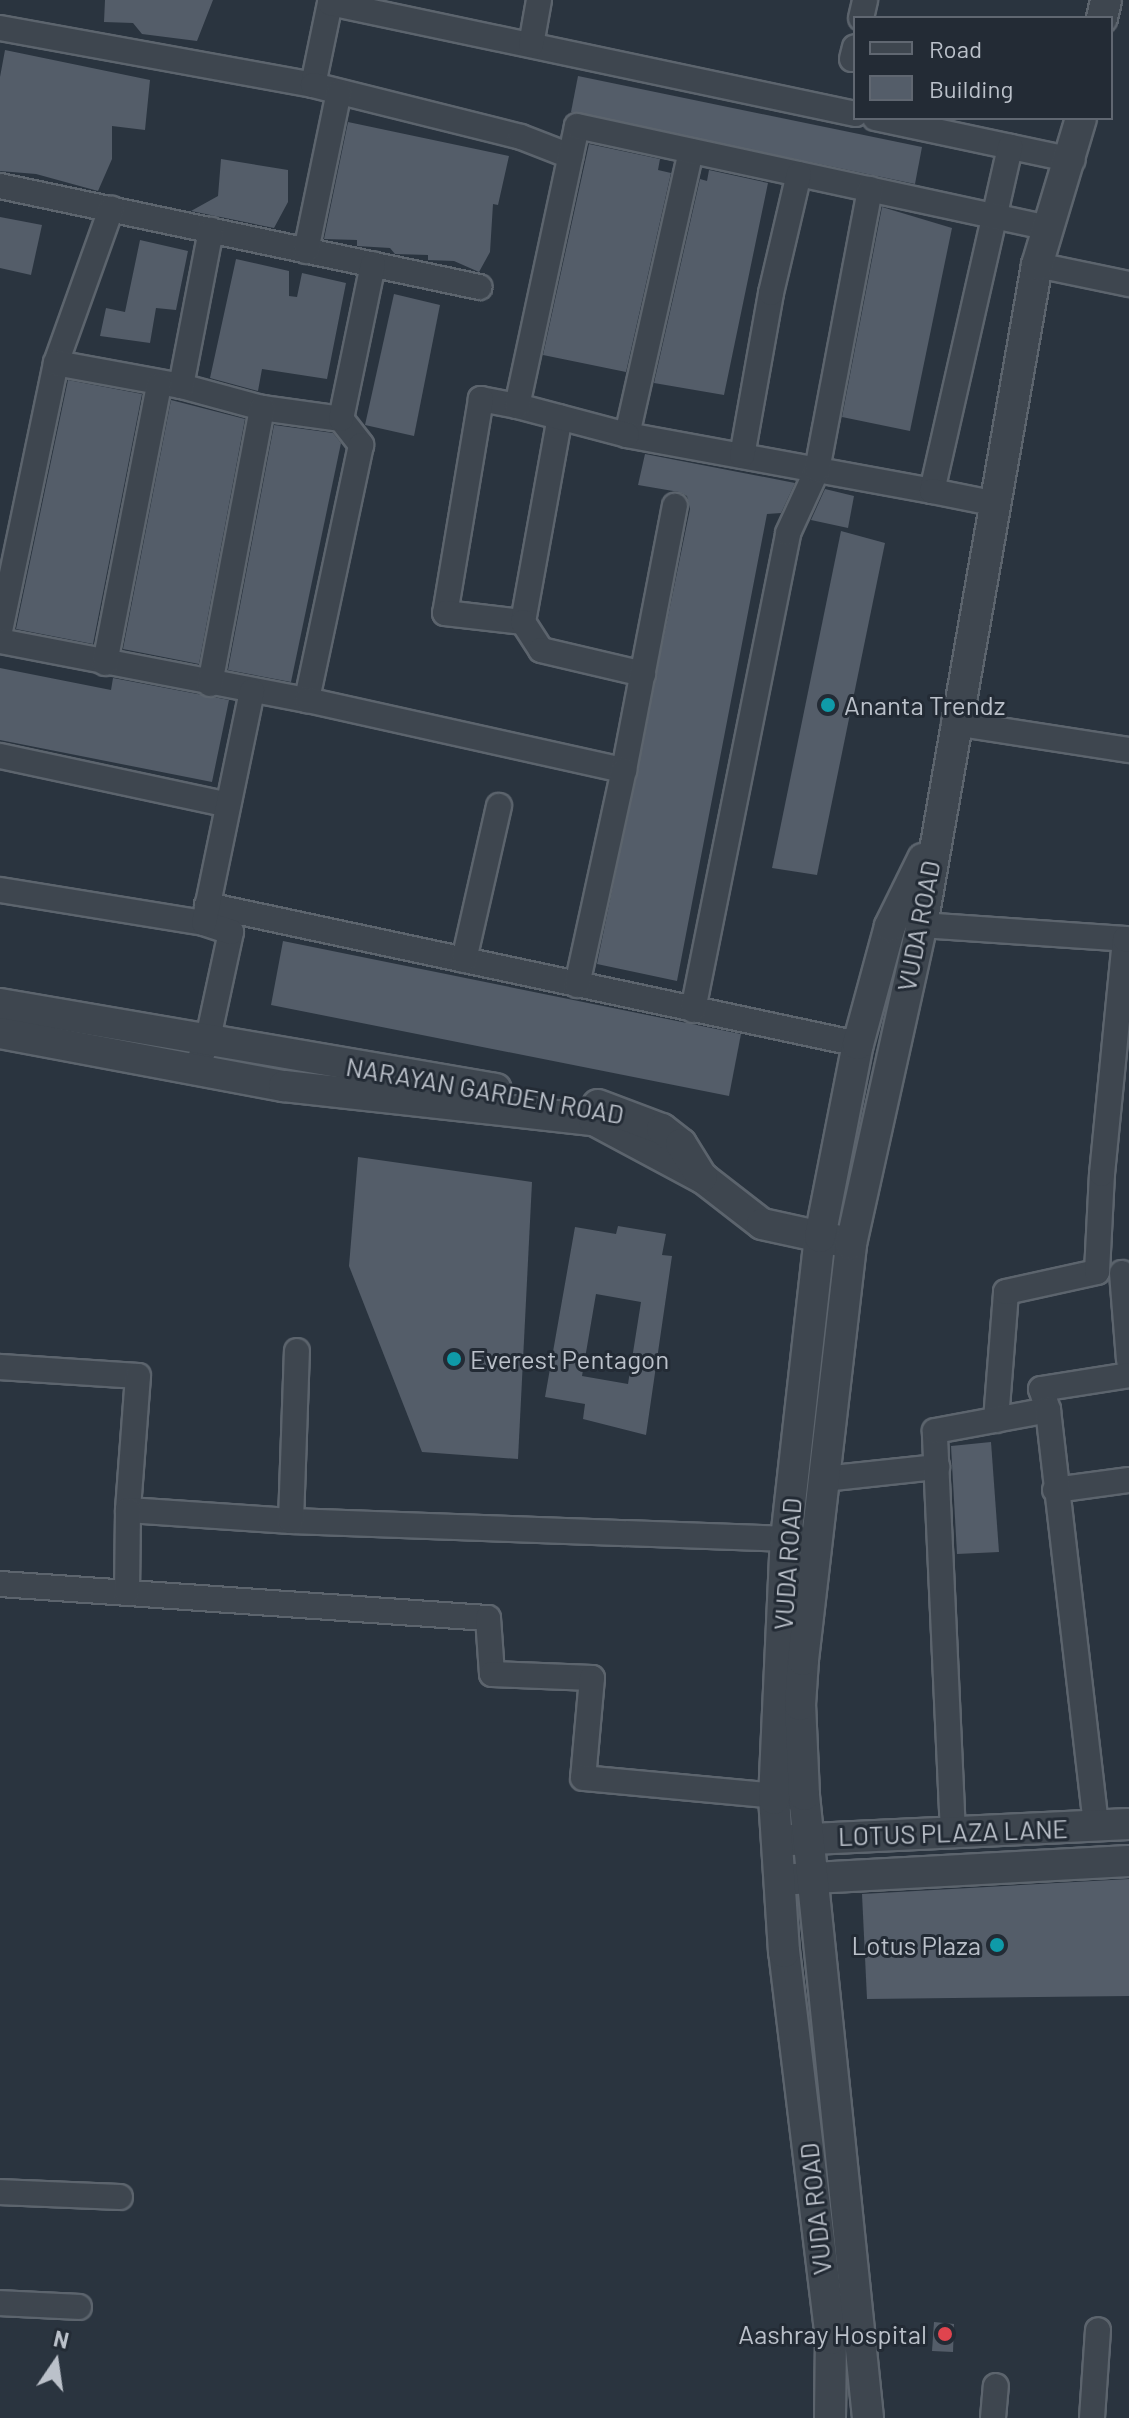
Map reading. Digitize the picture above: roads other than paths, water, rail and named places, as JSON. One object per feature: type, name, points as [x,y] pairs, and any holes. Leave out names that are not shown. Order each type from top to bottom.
[{"type":"street","points":[[531,45],[539,0]]},
{"type":"street","points":[[313,85],[330,2],[853,114]]},
{"type":"street","points":[[0,28],[313,85],[521,137],[570,156]]},
{"type":"street","points":[[306,251],[339,92]]},
{"type":"street","points":[[885,120],[1060,157]]},
{"type":"street","points":[[1016,221],[1060,157],[1080,120]]},
{"type":"street","points":[[517,406],[577,126],[1016,221]]},
{"type":"street","points":[[935,492],[1016,221],[1015,147]]},
{"type":"street","points":[[627,435],[691,151]]},
{"type":"street","points":[[742,456],[771,293],[799,174]]},
{"type":"street","points":[[0,186],[479,287]]},
{"type":"street","points":[[693,1010],[788,533],[817,470],[870,189]]},
{"type":"street","points":[[0,631],[56,363],[111,209]]},
{"type":"street","points":[[935,836],[992,503],[1037,265],[1016,221]]},
{"type":"street","points":[[105,663],[170,385],[211,230]]},
{"type":"street","points":[[341,419],[373,264]]},
{"type":"street","points":[[1037,265],[1129,284]]},
{"type":"street","points":[[56,363],[170,385],[262,408],[341,419],[361,445],[307,700]]},
{"type":"street","points":[[523,622],[445,613],[481,399],[627,435],[992,503]]},
{"type":"street","points":[[210,684],[262,408]]},
{"type":"street","points":[[560,417],[523,622],[541,650],[643,674]]},
{"type":"street","points":[[577,985],[624,770],[675,506]]},
{"type":"street","points":[[0,641],[210,684],[307,700],[624,770]]},
{"type":"street","points":[[206,914],[252,691]]},
{"type":"street","points":[[954,723],[1129,750]]},
{"type":"street","points":[[0,756],[228,805]]},
{"type":"street","points":[[464,960],[499,806]]},
{"type":"street","name":"VUDA ROAD","points":[[868,2418],[804,1795],[800,1705],[851,1244],[922,925],[935,836]]},
{"type":"street","name":"VUDA ROAD","points":[[830,2418],[831,2339],[815,2236],[774,1799],[786,1539],[820,1237],[858,1044],[890,926],[935,836]]},
{"type":"street","points":[[0,890],[206,914],[464,960],[858,1044]]},
{"type":"street","points":[[201,1056],[231,932],[206,914]]},
{"type":"street","points":[[922,925],[1127,939],[1097,1272],[1006,1292],[996,1420]]},
{"type":"street","name":"NARAYAN GARDEN ROAD","points":[[0,1004],[201,1056],[284,1086],[594,1120],[704,1179],[772,1226],[820,1237]]},
{"type":"street","name":"NARAYAN GARDEN ROAD","points":[[0,1033],[201,1056]]},
{"type":"street","points":[[820,1237],[851,1244]]},
{"type":"street","points":[[1122,1273],[1129,1360]]},
{"type":"street","points":[[291,1521],[297,1351]]},
{"type":"street","points":[[0,1367],[138,1376],[128,1510],[127,1593]]},
{"type":"street","points":[[1096,1826],[1048,1410],[1041,1389],[1129,1375]]},
{"type":"street","points":[[953,1833],[935,1431],[1048,1410]]},
{"type":"street","points":[[824,1479],[937,1467]]},
{"type":"street","points":[[1055,1490],[1129,1480]]},
{"type":"street","points":[[128,1510],[291,1521],[817,1540]]},
{"type":"street","points":[[0,1584],[488,1618],[492,1674],[592,1678],[583,1778],[774,1799],[804,1795]]},
{"type":"street","name":"LOTUS PLAZA LANE","points":[[777,1842],[810,1837],[1129,1824]]},
{"type":"street","name":"LOTUS PLAZA LANE","points":[[780,1880],[1129,1861]]},
{"type":"street","points":[[0,2192],[120,2197]]},
{"type":"street","points":[[0,2303],[79,2307]]},
{"type":"street","points":[[1092,2418],[1098,2330]]},
{"type":"street","points":[[993,2418],[996,2386]]},
{"type":"place","name":"Ananta Trendz","points":[[828,705]]},
{"type":"place","name":"Everest Pentagon","points":[[454,1359]]},
{"type":"place","name":"Lotus Plaza","points":[[997,1945]]},
{"type":"place","name":"Aashray Hospital","points":[[945,2334]]}]
